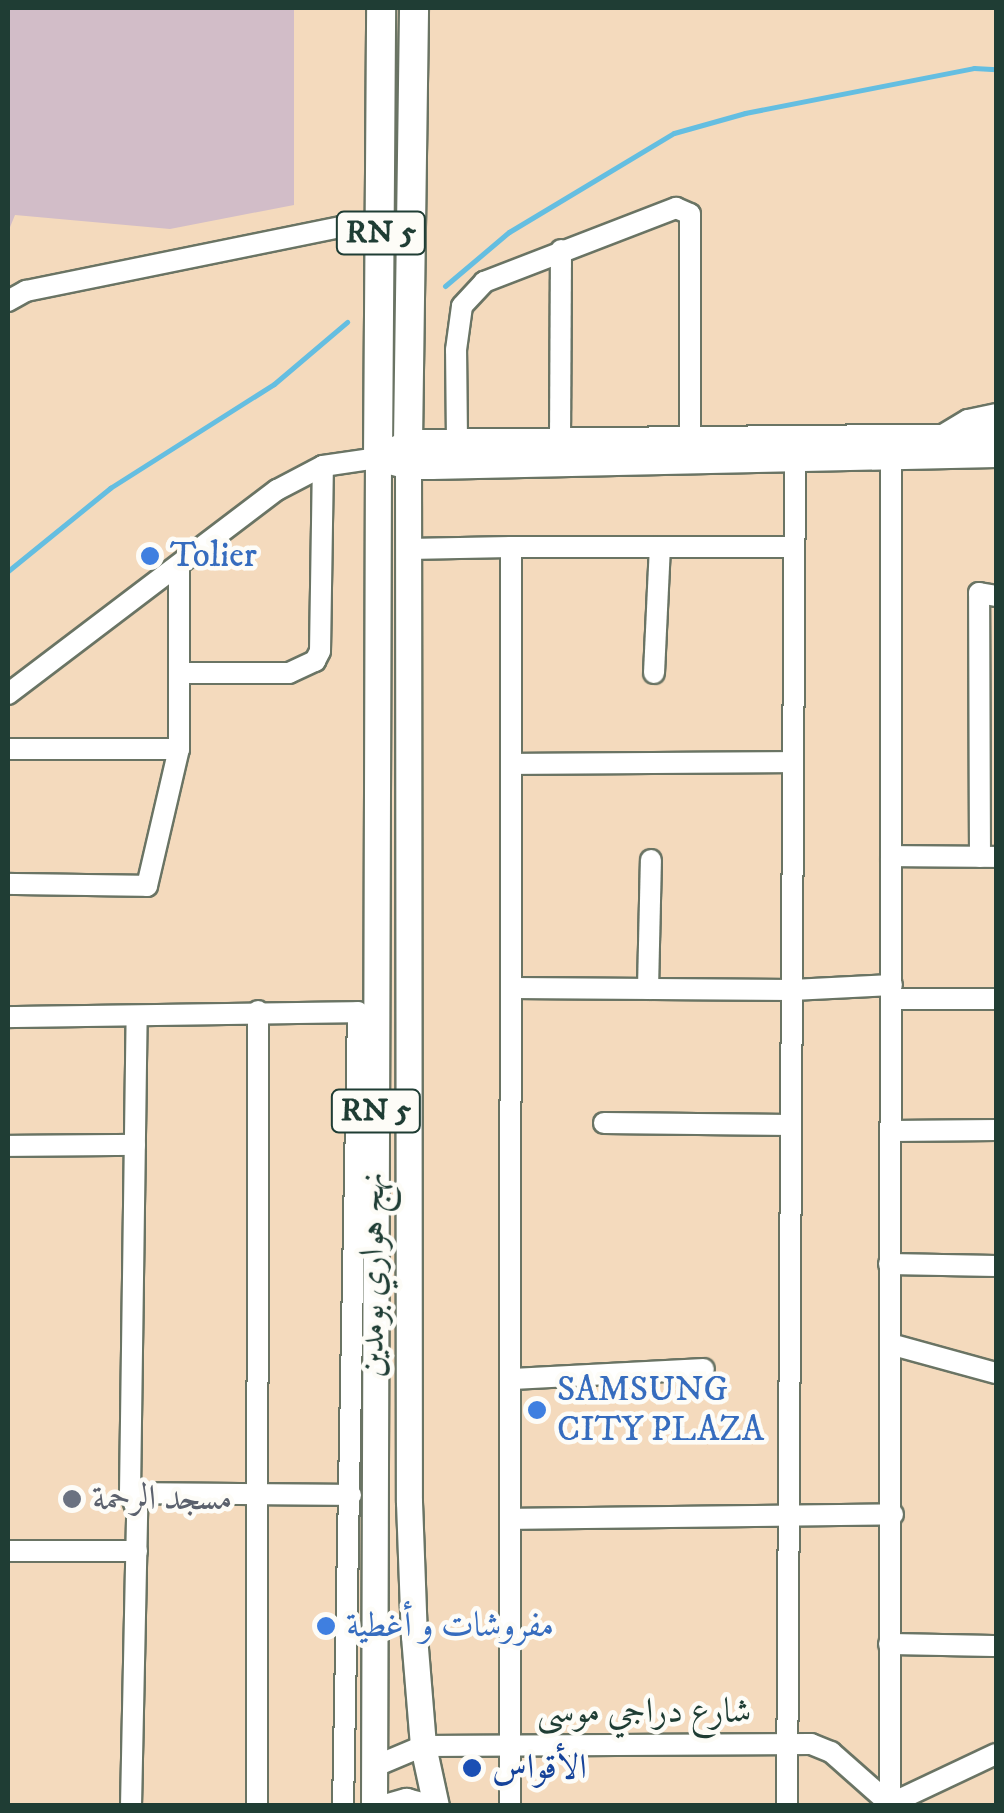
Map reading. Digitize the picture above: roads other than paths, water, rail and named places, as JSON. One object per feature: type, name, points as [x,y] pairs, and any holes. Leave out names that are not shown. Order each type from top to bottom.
[{"type":"highway","name":"RN 5","points":[[378,458],[381,8]]},
{"type":"highway","name":"RN 5","points":[[408,454],[414,8]]},
{"type":"highway","points":[[380,112],[413,112]]},
{"type":"main road","points":[[408,454],[795,458],[939,437],[996,436]]},
{"type":"main road","points":[[378,458],[456,441],[690,438],[996,454]]},
{"type":"main road","name":"نهج هواري بومدين","points":[[408,454],[409,1502],[424,1746],[436,1806]]},
{"type":"main road","name":"نهج هواري بومدين","points":[[374,1806],[378,1765],[378,458]]},
{"type":"main road","points":[[388,1806],[406,1801],[425,1806]]},
{"type":"street","points":[[456,441],[456,350],[462,306],[484,282],[666,208],[690,214],[690,438]]},
{"type":"street","points":[[8,301],[26,291],[345,226],[382,224],[412,231]]},
{"type":"street","points":[[560,440],[561,250]]},
{"type":"street","points":[[939,437],[968,420],[996,414]]},
{"type":"street","points":[[891,446],[891,1805],[996,1754]]},
{"type":"street","points":[[8,694],[277,490],[323,466],[378,458]]},
{"type":"street","points":[[787,1806],[795,458]]},
{"type":"street","points":[[182,673],[289,673],[317,659],[323,466]]},
{"type":"street","points":[[510,1806],[511,547]]},
{"type":"street","points":[[408,550],[794,547]]},
{"type":"street","points":[[654,673],[660,548]]},
{"type":"street","points":[[8,884],[147,886],[179,748],[179,566]]},
{"type":"street","points":[[892,856],[988,857],[988,594]]},
{"type":"street","points":[[8,749],[179,748]]},
{"type":"street","points":[[512,764],[793,762]]},
{"type":"street","points":[[648,989],[650,860]]},
{"type":"street","points":[[343,1806],[358,1012],[375,968],[407,965]]},
{"type":"street","points":[[513,988],[892,992],[996,998]]},
{"type":"street","points":[[256,1806],[258,1011]]},
{"type":"street","points":[[8,1017],[358,1012]]},
{"type":"street","points":[[131,1806],[137,1511],[130,1493],[136,1016]]},
{"type":"street","points":[[604,1122],[791,1125]]},
{"type":"street","points":[[892,1131],[996,1130]]},
{"type":"street","points":[[8,1146],[135,1144]]},
{"type":"street","points":[[890,1264],[996,1266]]},
{"type":"street","points":[[890,1344],[996,1373]]},
{"type":"street","points":[[513,1379],[704,1368]]},
{"type":"street","points":[[130,1493],[351,1494]]},
{"type":"street","points":[[511,1519],[893,1514]]},
{"type":"street","points":[[8,1551],[136,1551]]},
{"type":"street","points":[[889,1644],[996,1646]]},
{"type":"street","name":"شارع دراجي موسى","points":[[378,1765],[424,1746],[787,1744],[826,1748],[891,1805]]},
{"type":"waterway","points":[[445,286],[509,232],[674,133],[745,113],[974,68],[996,69]]},
{"type":"waterway","points":[[8,571],[110,488],[274,384],[347,322]]},
{"type":"place","name":"Tolier","points":[[150,556]]},
{"type":"place","name":"SAMSUNG CITY PLAZA","points":[[537,1410]]},
{"type":"place","name":"مسجد الرحمة","points":[[72,1499]]},
{"type":"place","name":"مفروشات و أغطية","points":[[326,1626]]},
{"type":"place","name":"الأقواس","points":[[472,1768]]}]
